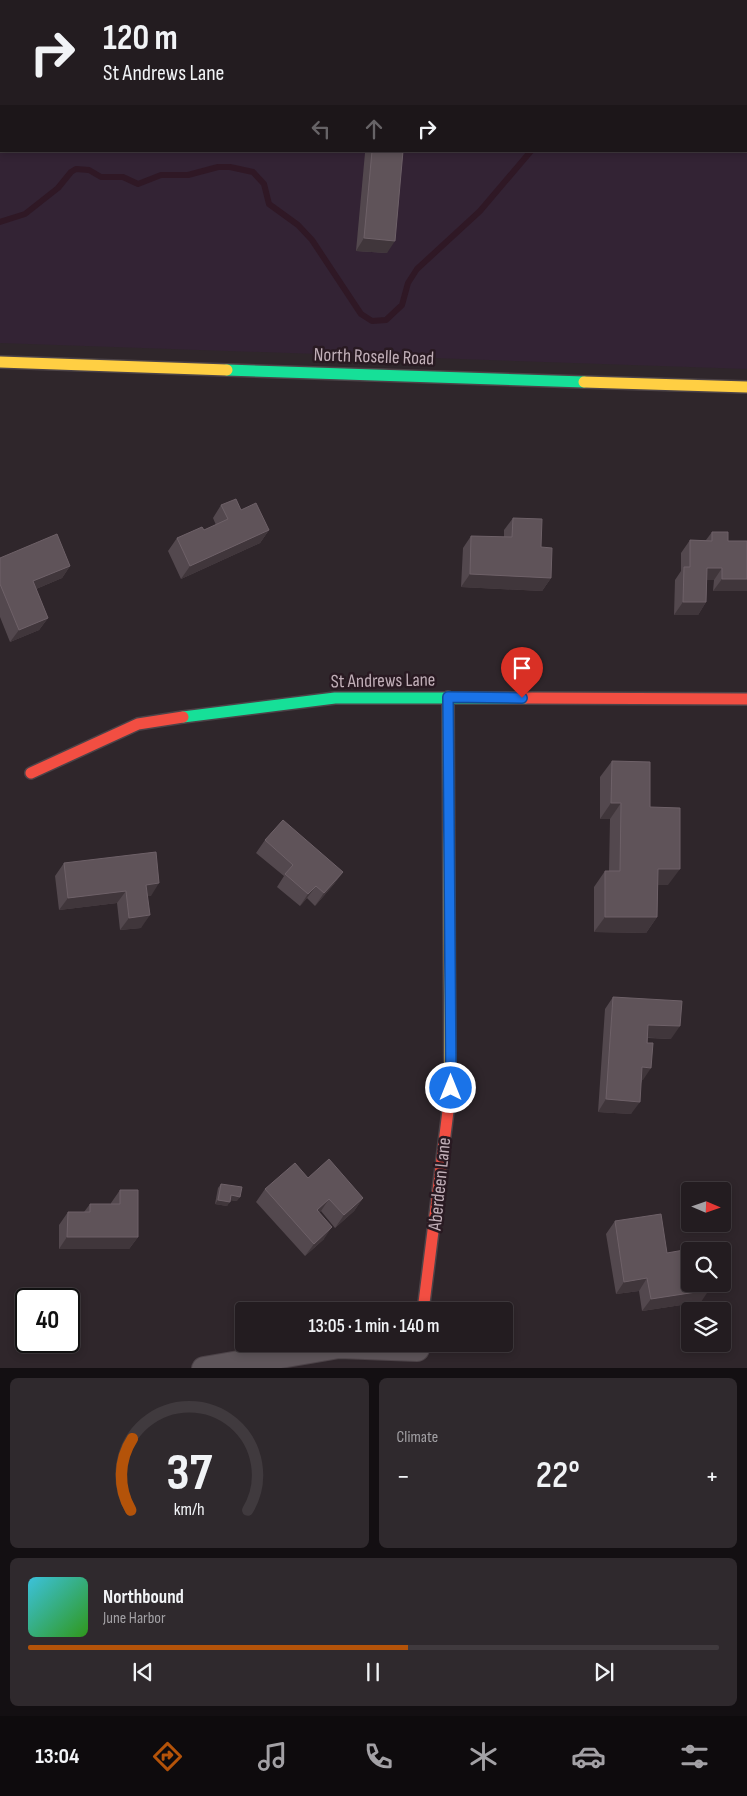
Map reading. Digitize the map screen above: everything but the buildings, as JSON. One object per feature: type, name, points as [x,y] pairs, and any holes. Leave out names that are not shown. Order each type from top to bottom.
[{"type":"street","name":"North Roselle Road","points":[[0,362],[747,386]]},
{"type":"street","name":"Aberdeen Lane","points":[[424,1302],[451,1088],[448,697]]},
{"type":"street","name":"St Andrews Lane","points":[[31,772],[138,724],[164,718],[335,698],[747,699]]},
{"type":"street","points":[[204,1368],[339,1346],[417,1354]]},
{"type":"shaded area","points":[[0,152],[747,152],[747,369],[0,343]]},
{"type":"waterway","points":[[0,222],[25,214],[58,188],[71,172],[76,169],[89,170],[101,177],[123,177],[138,184],[161,175],[188,175],[218,167],[230,167],[253,172],[264,184],[269,204],[298,225],[312,240],[361,314],[372,321],[386,320],[402,305],[408,283],[417,269],[480,211],[530,152]]},
{"type":"traffic: fast","points":[[227,370],[584,382]]},
{"type":"traffic: fast","points":[[183,717],[335,698],[525,698]]},
{"type":"traffic: slow","points":[[0,362],[227,370]]},
{"type":"traffic: slow","points":[[584,382],[747,387]]},
{"type":"traffic: slow","points":[[448,697],[450,1095]]},
{"type":"traffic: jam","points":[[525,698],[747,699]]},
{"type":"traffic: jam","points":[[31,773],[138,724],[183,717]]},
{"type":"traffic: jam","points":[[424,1302],[450,1095]]},
{"type":"route","points":[[451,1088],[448,697],[522,698]]}]
